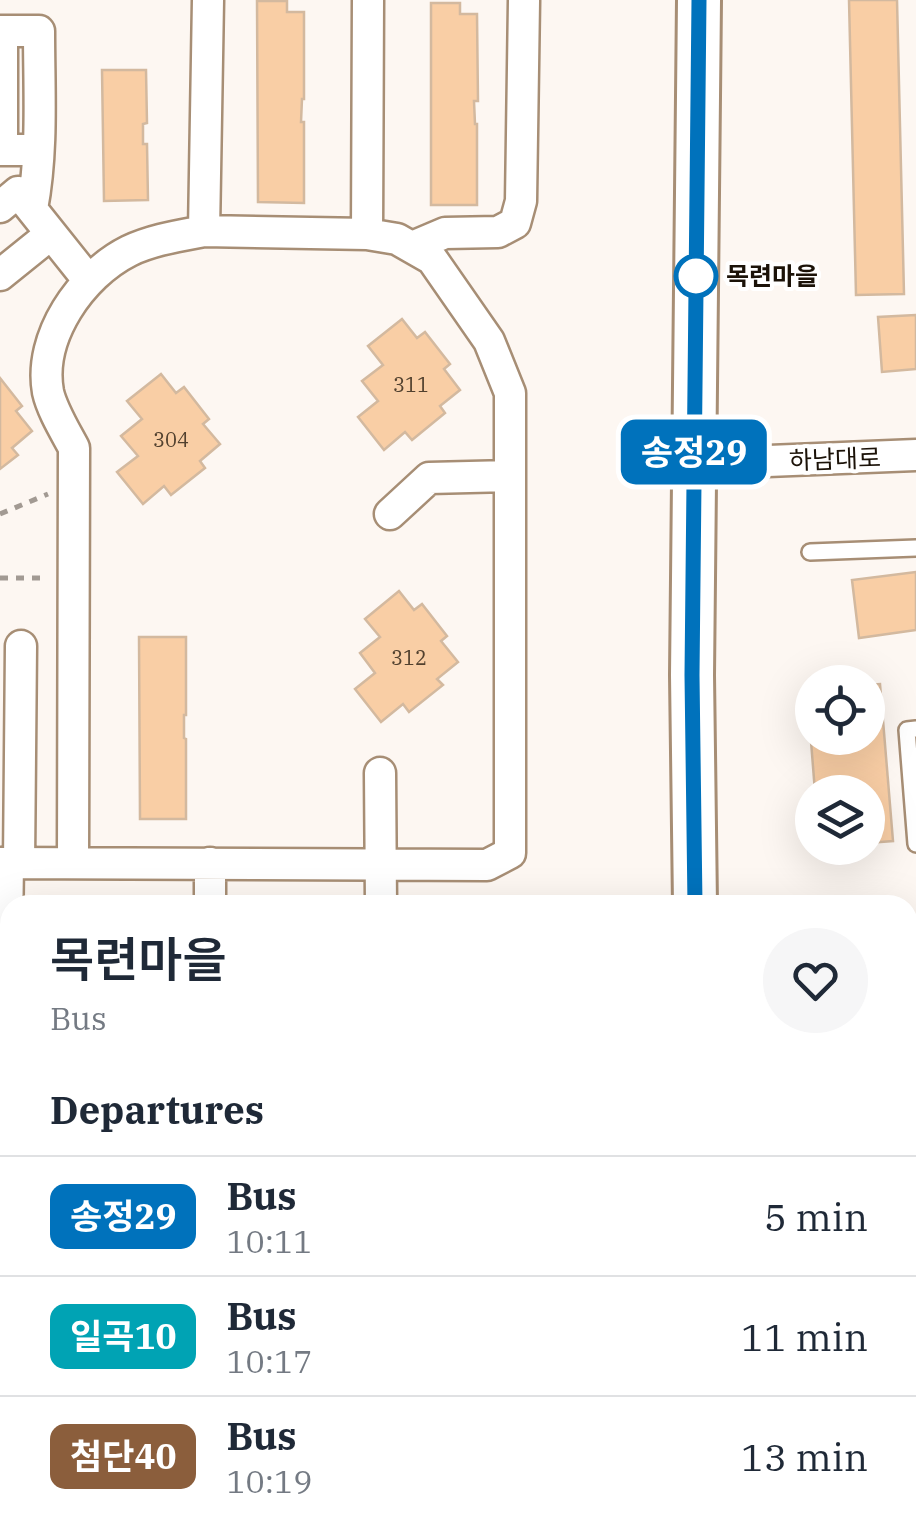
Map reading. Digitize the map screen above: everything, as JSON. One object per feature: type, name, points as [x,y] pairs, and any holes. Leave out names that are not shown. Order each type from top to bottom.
[{"type":"main road","points":[[695,895],[692,675],[699,0]]},
{"type":"street","points":[[204,232],[208,0]]},
{"type":"street","points":[[367,234],[368,0]]},
{"type":"street","points":[[412,247],[446,233],[498,232],[515,222],[522,201],[524,1]]},
{"type":"street","points":[[32,210],[38,150]]},
{"type":"street","points":[[0,207],[18,192],[89,281]]},
{"type":"street","points":[[9,863],[487,865],[510,853],[510,393],[489,341],[432,258],[397,238],[367,234],[204,232],[167,238],[128,252],[89,281],[64,314],[46,368],[48,395],[74,448],[73,862]]},
{"type":"street","points":[[0,274],[52,234]]},
{"type":"street","name":"하남대로","points":[[694,464],[916,456]]},
{"type":"street","points":[[390,514],[429,478],[510,476]]},
{"type":"street","points":[[9,895],[22,646]]},
{"type":"street","points":[[380,773],[380,895]]},
{"type":"street","points":[[210,863],[210,895]]},
{"type":"lane","points":[[810,552],[916,548]]},
{"type":"lane","points":[[916,729],[907,730],[916,844]]},
{"type":"path","points":[[0,514],[74,483]]},
{"type":"path","points":[[0,578],[74,578]]},
{"type":"building","points":[[849,0],[897,0],[904,294],[856,295]]},
{"type":"building","points":[[257,1],[287,1],[287,12],[304,12],[304,203],[258,202]]},
{"type":"building","points":[[431,3],[460,3],[460,14],[477,14],[477,205],[431,205]]},
{"type":"building","points":[[102,70],[146,70],[147,123],[143,124],[143,144],[147,144],[148,200],[104,201]]},
{"type":"building","points":[[916,315],[916,369],[882,372],[878,317]]},
{"type":"building","points":[[402,319],[417,338],[425,332],[450,364],[444,369],[460,390],[440,406],[445,413],[412,440],[405,432],[384,450],[358,417],[378,401],[362,381],[383,365],[368,346]]},
{"type":"building","points":[[161,374],[176,393],[184,387],[209,419],[203,424],[220,444],[200,461],[205,468],[171,495],[164,486],[143,504],[117,472],[138,456],[121,436],[142,419],[127,401]]},
{"type":"building","points":[[0,378],[22,406],[16,411],[32,431],[12,448],[18,455],[0,469]]},
{"type":"building","points":[[916,572],[916,630],[859,638],[852,580]]},
{"type":"building","points":[[399,591],[414,610],[422,604],[447,636],[441,641],[458,662],[437,679],[443,685],[409,712],[403,704],[381,722],[355,689],[375,673],[360,653],[380,637],[365,619]]},
{"type":"building","points":[[139,637],[186,637],[186,819],[140,819]]},
{"type":"building","points":[[885,744],[893,841],[885,842],[885,775],[814,775],[812,755],[885,755]]},
{"type":"bus line","name":"송정29","points":[[695,895],[692,675],[699,0]]},
{"type":"place","name":"목련마을","points":[[696,276]]}]
